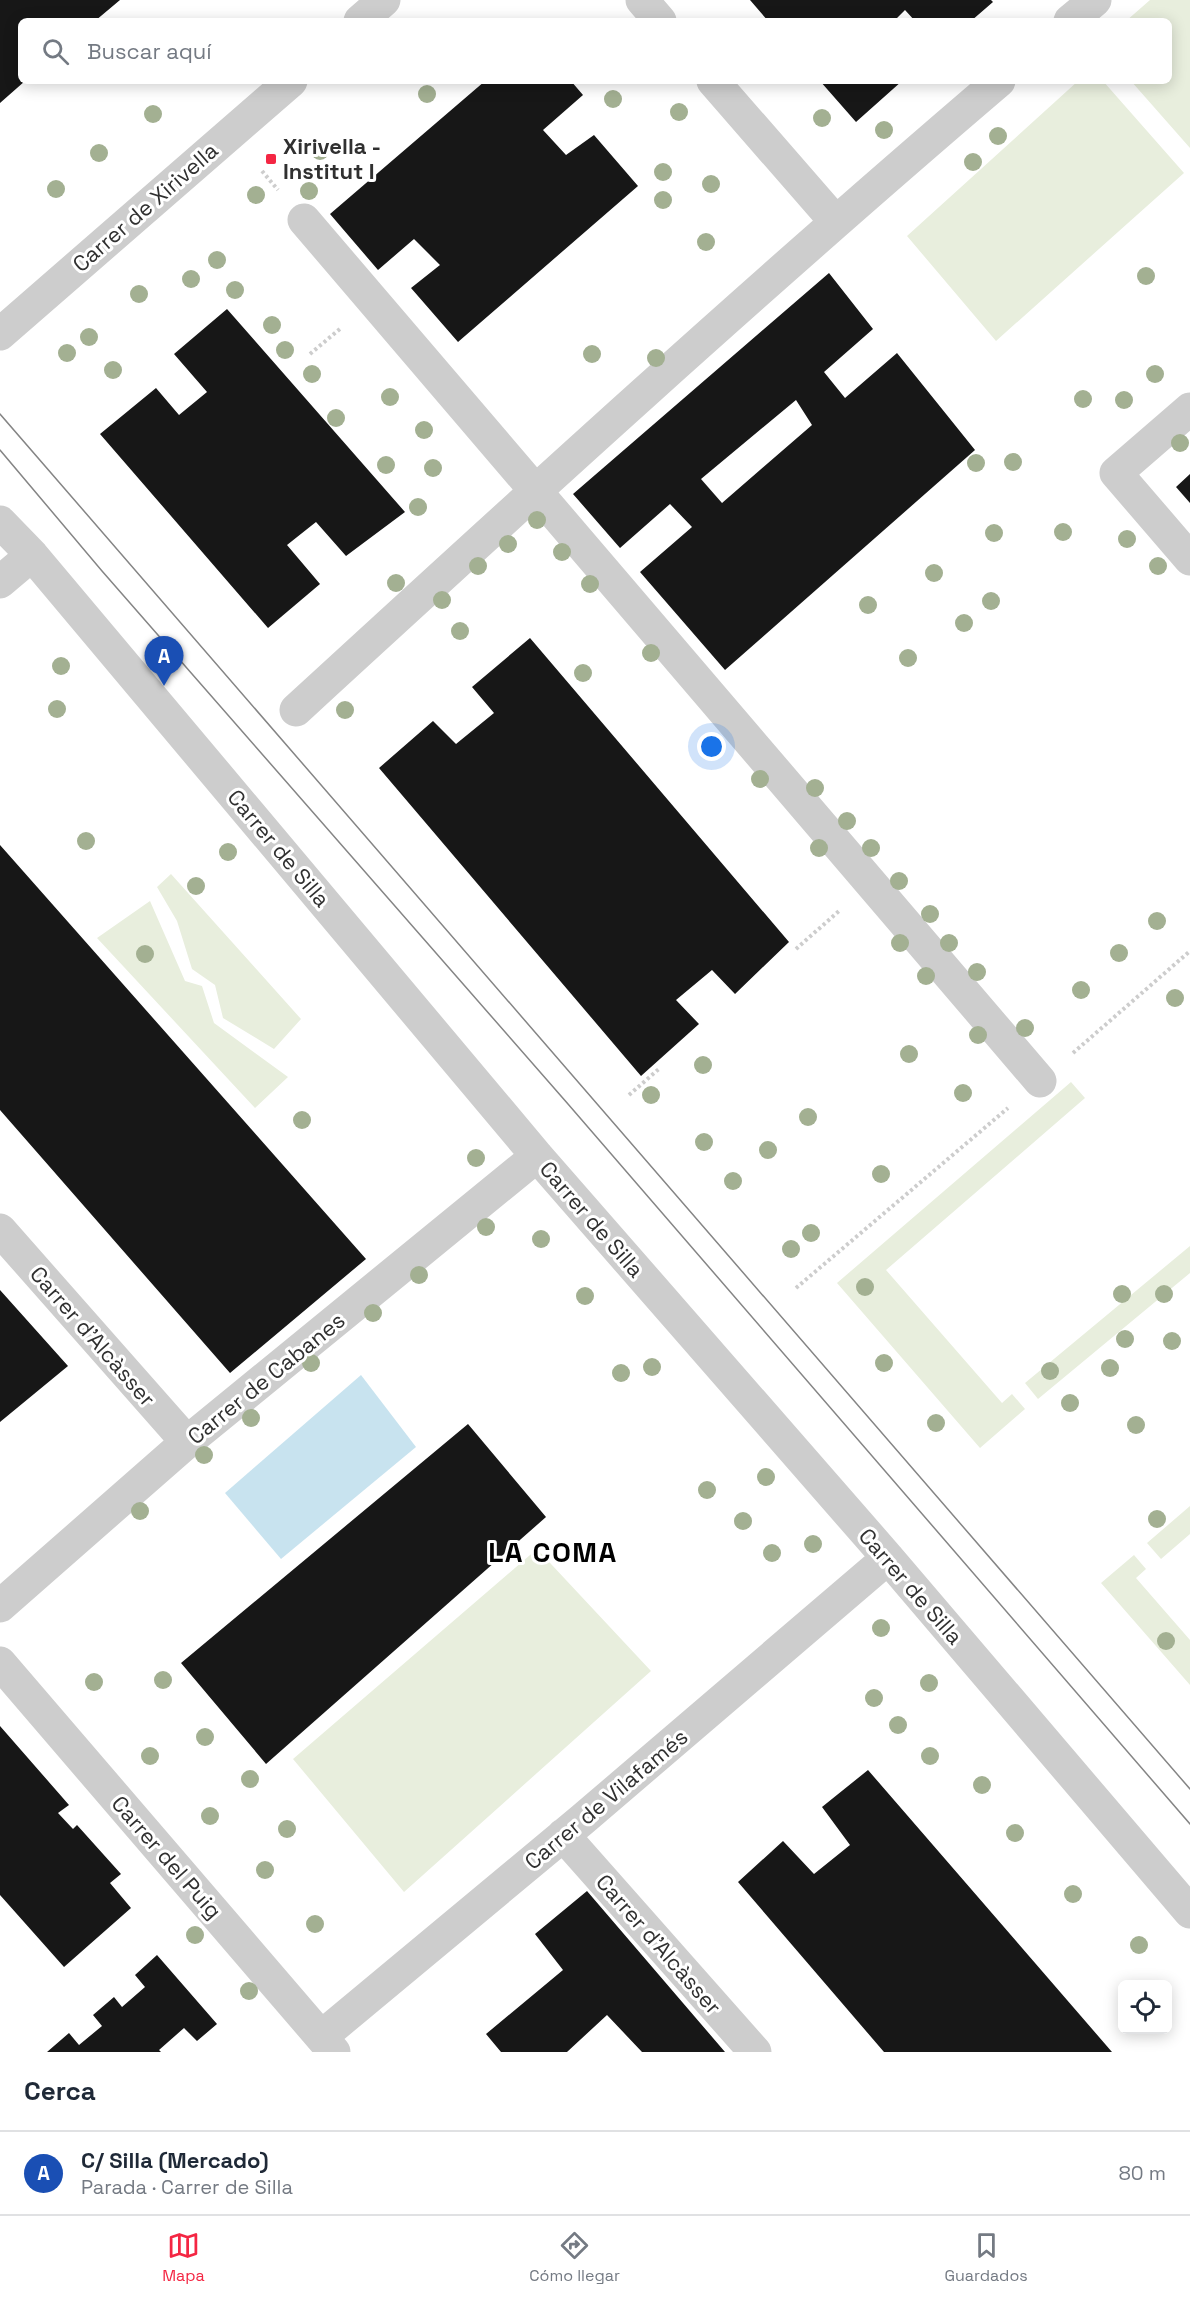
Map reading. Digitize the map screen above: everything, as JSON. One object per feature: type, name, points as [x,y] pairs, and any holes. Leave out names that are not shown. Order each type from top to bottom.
[{"type":"street","points":[[363,18],[384,0]]},
{"type":"street","points":[[642,0],[657,18]]},
{"type":"street","points":[[1074,18],[1095,0]]},
{"type":"street","name":"Carrer de Xirivella","points":[[0,334],[288,84]]},
{"type":"street","points":[[716,84],[835,221]]},
{"type":"street","points":[[296,710],[835,221],[995,84]]},
{"type":"street","points":[[304,220],[1040,1081]]},
{"type":"street","points":[[1190,410],[1116,473],[1190,559]]},
{"type":"street","name":"Carrer de Silla","points":[[0,522],[32,555],[537,1156],[888,1558],[1190,1912]]},
{"type":"street","points":[[0,582],[32,555]]},
{"type":"street","name":"Carrer de Cabanes","points":[[0,1606],[187,1442],[537,1156]]},
{"type":"street","name":"Carrer d'Alcàsser","points":[[0,1230],[187,1442]]},
{"type":"street","name":"Carrer de Vilafamés","points":[[327,2045],[563,1835],[888,1558]]},
{"type":"street","name":"Carrer del Puig","points":[[0,1663],[327,2045]]},
{"type":"street","name":"Carrer d'Alcàsser","points":[[563,1835],[755,2052]]},
{"type":"path","points":[[796,949],[839,911]]},
{"type":"path","points":[[796,1288],[1190,951]]},
{"type":"path","points":[[629,1095],[660,1068]]},
{"type":"green space","points":[[1150,0],[1190,0],[1190,148],[1134,84],[1172,84],[1172,18],[1129,18]]},
{"type":"green space","points":[[1075,84],[1106,84],[1184,173],[996,341],[907,236]]},
{"type":"green space","points":[[171,874],[301,1019],[274,1049],[223,1018],[215,985],[192,969],[177,921],[157,887]]},
{"type":"green space","points":[[150,901],[185,981],[202,986],[214,1023],[288,1077],[255,1108],[97,938]]},
{"type":"green space","points":[[1071,1082],[1085,1098],[886,1270],[1002,1403],[1012,1394],[1025,1409],[980,1448],[837,1283]]},
{"type":"green space","points":[[1190,1246],[1190,1273],[1038,1399],[1025,1383]]},
{"type":"green space","points":[[1190,1506],[1190,1534],[1161,1559],[1147,1543]]},
{"type":"green space","points":[[537,1549],[651,1671],[404,1892],[293,1759]]},
{"type":"green space","points":[[1134,1555],[1146,1569],[1136,1578],[1190,1640],[1190,1685],[1101,1583]]},
{"type":"water","points":[[361,1375],[416,1447],[281,1559],[225,1493]]},
{"type":"building","points":[[0,0],[120,0],[99,18],[18,18],[18,84],[22,84],[0,103]]},
{"type":"building","points":[[750,0],[991,0],[993,2],[974,18],[912,18],[905,10],[897,18],[765,18]]},
{"type":"building","points":[[482,84],[574,84],[583,95],[543,130],[566,155],[594,135],[638,186],[458,342],[411,288],[440,265],[414,239],[378,270],[330,214]]},
{"type":"building","points":[[823,84],[899,84],[856,122]]},
{"type":"building","points":[[829,273],[873,329],[824,372],[845,398],[897,353],[975,450],[725,670],[640,572],[692,527],[670,504],[620,548],[573,494]],"holes":[[[796,400],[812,425],[722,503],[701,479]]]},
{"type":"building","points":[[227,309],[405,512],[346,556],[316,522],[287,545],[320,584],[268,628],[100,434],[156,388],[179,415],[207,392],[174,354]]},
{"type":"building","points":[[1190,474],[1190,503],[1176,487]]},
{"type":"building","points":[[530,638],[789,942],[735,994],[712,970],[676,1000],[699,1024],[641,1076],[379,768],[433,721],[456,744],[494,713],[472,687]]},
{"type":"building","points":[[0,845],[366,1259],[230,1373],[0,1110]]},
{"type":"building","points":[[0,1290],[68,1366],[0,1422]]},
{"type":"building","points":[[468,1424],[546,1517],[266,1764],[181,1663]]},
{"type":"building","points":[[0,1726],[69,1805],[58,1813],[73,1829],[77,1825],[121,1874],[110,1883],[131,1908],[64,1967],[0,1895]]},
{"type":"building","points":[[868,1770],[1112,2052],[884,2052],[738,1882],[783,1841],[814,1874],[850,1845],[822,1807]]},
{"type":"building","points":[[587,1891],[725,2052],[642,2052],[607,2015],[567,2052],[501,2052],[486,2034],[563,1970],[535,1934]]},
{"type":"building","points":[[157,1955],[217,2024],[197,2041],[184,2028],[159,2050],[161,2052],[47,2052],[69,2033],[79,2045],[102,2026],[93,2015],[114,1997],[122,2007],[145,1987],[135,1975]]},
{"type":"tram line","points":[[0,414],[1190,1789]]},
{"type":"tram line","points":[[0,450],[102,571],[568,1104],[1190,1824]]},
{"type":"place","name":"Xirivella - Institut I","points":[[271,159]]},
{"type":"place","name":"C/ Silla (Mercado)","points":[[164,686]]},
{"type":"district","name":"LA COMA","points":[[553,1552]]}]
